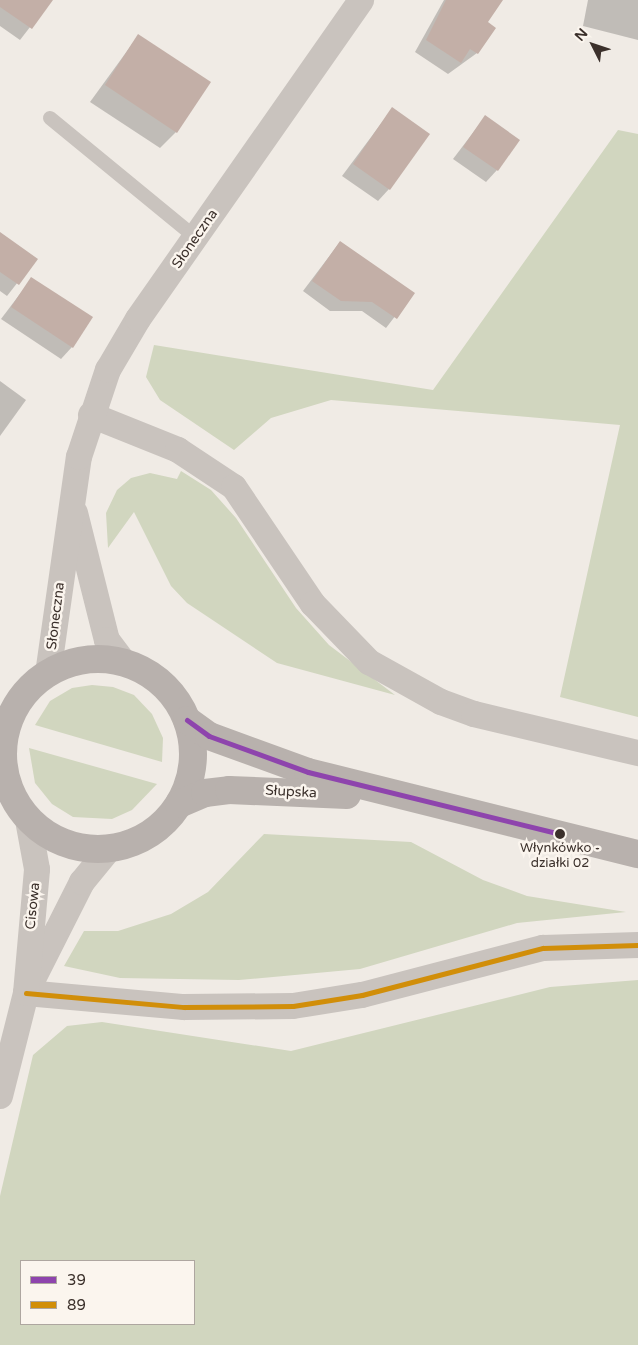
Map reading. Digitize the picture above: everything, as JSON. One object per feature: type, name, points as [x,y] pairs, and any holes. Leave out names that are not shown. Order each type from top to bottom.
[{"type":"main road","points":[[82,659],[122,660],[164,688],[187,720],[195,750],[194,765],[179,804],[145,836],[109,849],[68,845],[28,820],[5,788],[2,744],[8,708],[48,674],[82,659]]},
{"type":"main road","name":"Słupska","points":[[187,720],[231,746],[406,798],[638,854]]},
{"type":"main road","name":"Słupska","points":[[179,804],[205,793],[247,789],[406,798]]},
{"type":"street","name":"Słoneczna","points":[[48,674],[71,498],[92,415],[108,370],[138,319],[361,0]]},
{"type":"street","points":[[92,415],[178,450],[234,487],[312,604],[369,662],[441,702],[474,714],[638,753]]},
{"type":"street","name":"Słoneczna","points":[[71,498],[105,633],[122,660]]},
{"type":"street","name":"Cisowa","points":[[0,1096],[26,993],[37,869],[28,820]]},
{"type":"street","name":"Cisowa","points":[[26,993],[82,882],[109,849]]},
{"type":"street","points":[[26,993],[184,1007],[293,1006],[362,995],[543,948],[638,945]]},
{"type":"lane","points":[[50,118],[196,238]]},
{"type":"green space","points":[[618,130],[638,134],[638,717],[560,697],[620,425],[331,400],[271,418],[234,450],[160,400],[146,377],[154,345],[433,390]]},
{"type":"green space","points":[[181,471],[211,490],[236,518],[296,608],[329,645],[395,695],[277,663],[187,603],[171,586],[134,512],[108,548],[106,513],[117,490],[131,478],[150,473],[177,479]]},
{"type":"green space","points":[[92,685],[113,687],[134,695],[152,714],[163,738],[162,762],[35,725],[50,701],[72,688]]},
{"type":"green space","points":[[29,748],[157,784],[132,810],[112,819],[73,817],[52,804],[35,783]]},
{"type":"green space","points":[[264,834],[411,842],[483,880],[527,896],[626,912],[517,923],[360,969],[239,980],[120,978],[64,966],[84,931],[118,931],[171,914],[208,892]]},
{"type":"green space","points":[[638,980],[638,1345],[0,1345],[0,1196],[33,1055],[67,1026],[102,1022],[291,1051],[550,987]]},
{"type":"building","points":[[0,0],[53,0],[32,29],[0,7]]},
{"type":"building","points":[[446,0],[503,0],[488,22],[496,28],[478,54],[470,49],[461,63],[426,40]]},
{"type":"building","points":[[138,34],[211,82],[177,133],[105,85]]},
{"type":"building","points":[[392,107],[430,134],[390,190],[353,164]]},
{"type":"building","points":[[485,115],[520,140],[498,171],[463,147]]},
{"type":"building","points":[[0,232],[38,259],[19,285],[0,272]]},
{"type":"building","points":[[340,241],[415,293],[397,319],[372,302],[341,301],[312,281]]},
{"type":"building","points":[[31,277],[93,317],[73,348],[11,307]]},
{"type":"transit line","name":"39","points":[[187,720],[209,736],[308,772],[560,834]]},
{"type":"transit line","name":"89","points":[[26,993],[184,1007],[293,1006],[362,995],[543,948],[638,945]]},
{"type":"place","name":"Włynkówko - działki 02","points":[[560,834]]}]
